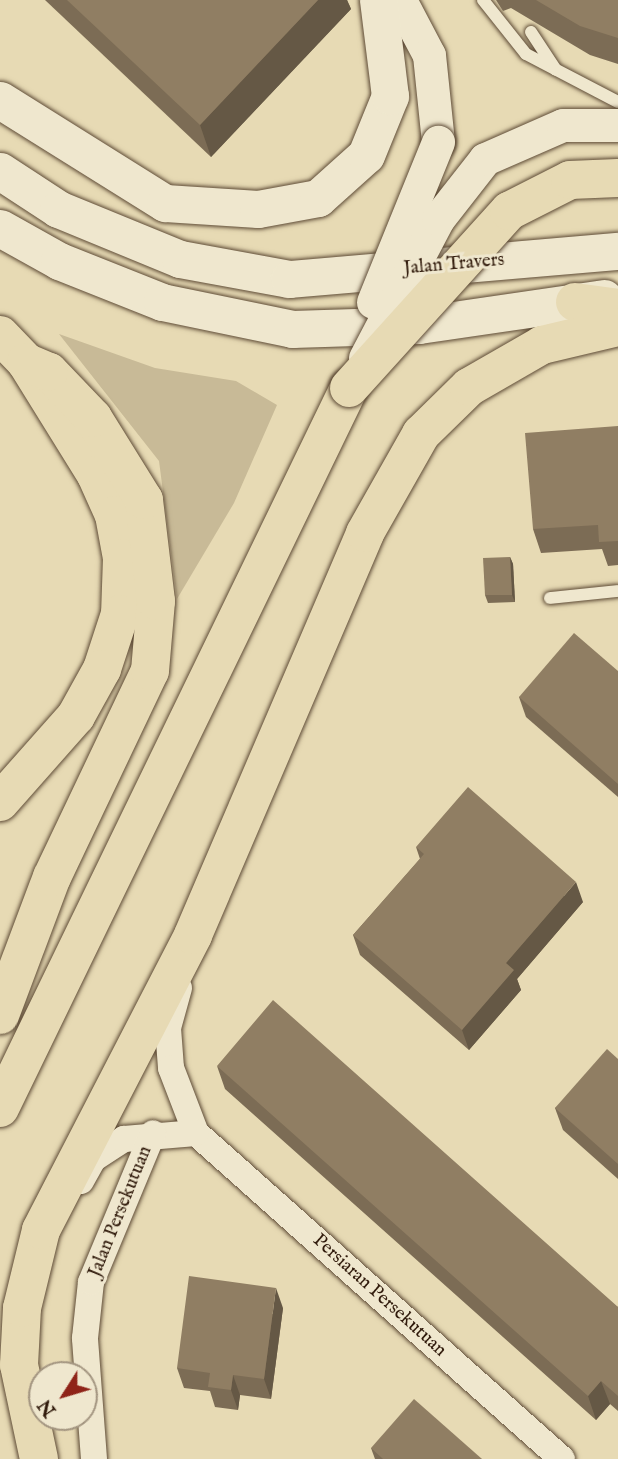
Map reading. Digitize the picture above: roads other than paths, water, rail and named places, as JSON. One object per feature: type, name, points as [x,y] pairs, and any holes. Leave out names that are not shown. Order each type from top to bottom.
[{"type":"main road","points":[[0,100],[48,133],[165,204],[258,209],[318,198],[366,155],[390,96],[378,0]]},
{"type":"main road","name":"Jalan Travers","points":[[0,172],[58,209],[180,259],[289,279],[618,251]]},
{"type":"main road","points":[[0,1108],[349,388],[509,211],[570,180],[618,178]]},
{"type":"main road","points":[[0,228],[59,261],[162,302],[292,329],[419,325],[618,297]]},
{"type":"main road","points":[[575,302],[618,308]]},
{"type":"main road","points":[[39,1459],[19,1364],[33,1262],[53,1198],[193,935],[365,533],[406,460],[439,412],[501,364],[542,345],[618,327]]},
{"type":"main road","points":[[0,335],[26,362],[114,515],[120,614],[102,669],[75,716],[0,802]]},
{"type":"main road","points":[[406,460],[539,373],[618,354]]},
{"type":"main road","points":[[0,1015],[51,877],[150,671],[156,601],[144,500],[93,418],[49,372],[26,362]]},
{"type":"street","points":[[349,388],[358,339],[438,142],[429,55],[400,0]]},
{"type":"street","points":[[349,388],[438,219],[485,159],[563,125],[612,113]]},
{"type":"street","points":[[33,1262],[93,1159],[124,1139],[153,1133],[196,1133],[180,1104],[168,1028],[193,935]]},
{"type":"street","name":"Jalan Persekutuan","points":[[94,1459],[85,1338],[91,1282],[153,1133]]},
{"type":"street","name":"Persiaran Persekutuan","points":[[196,1133],[562,1459]]},
{"type":"lane","points":[[483,0],[526,54],[558,72],[612,113]]},
{"type":"lane","points":[[531,32],[558,72]]},
{"type":"lane","points":[[550,598],[618,590]]}]
